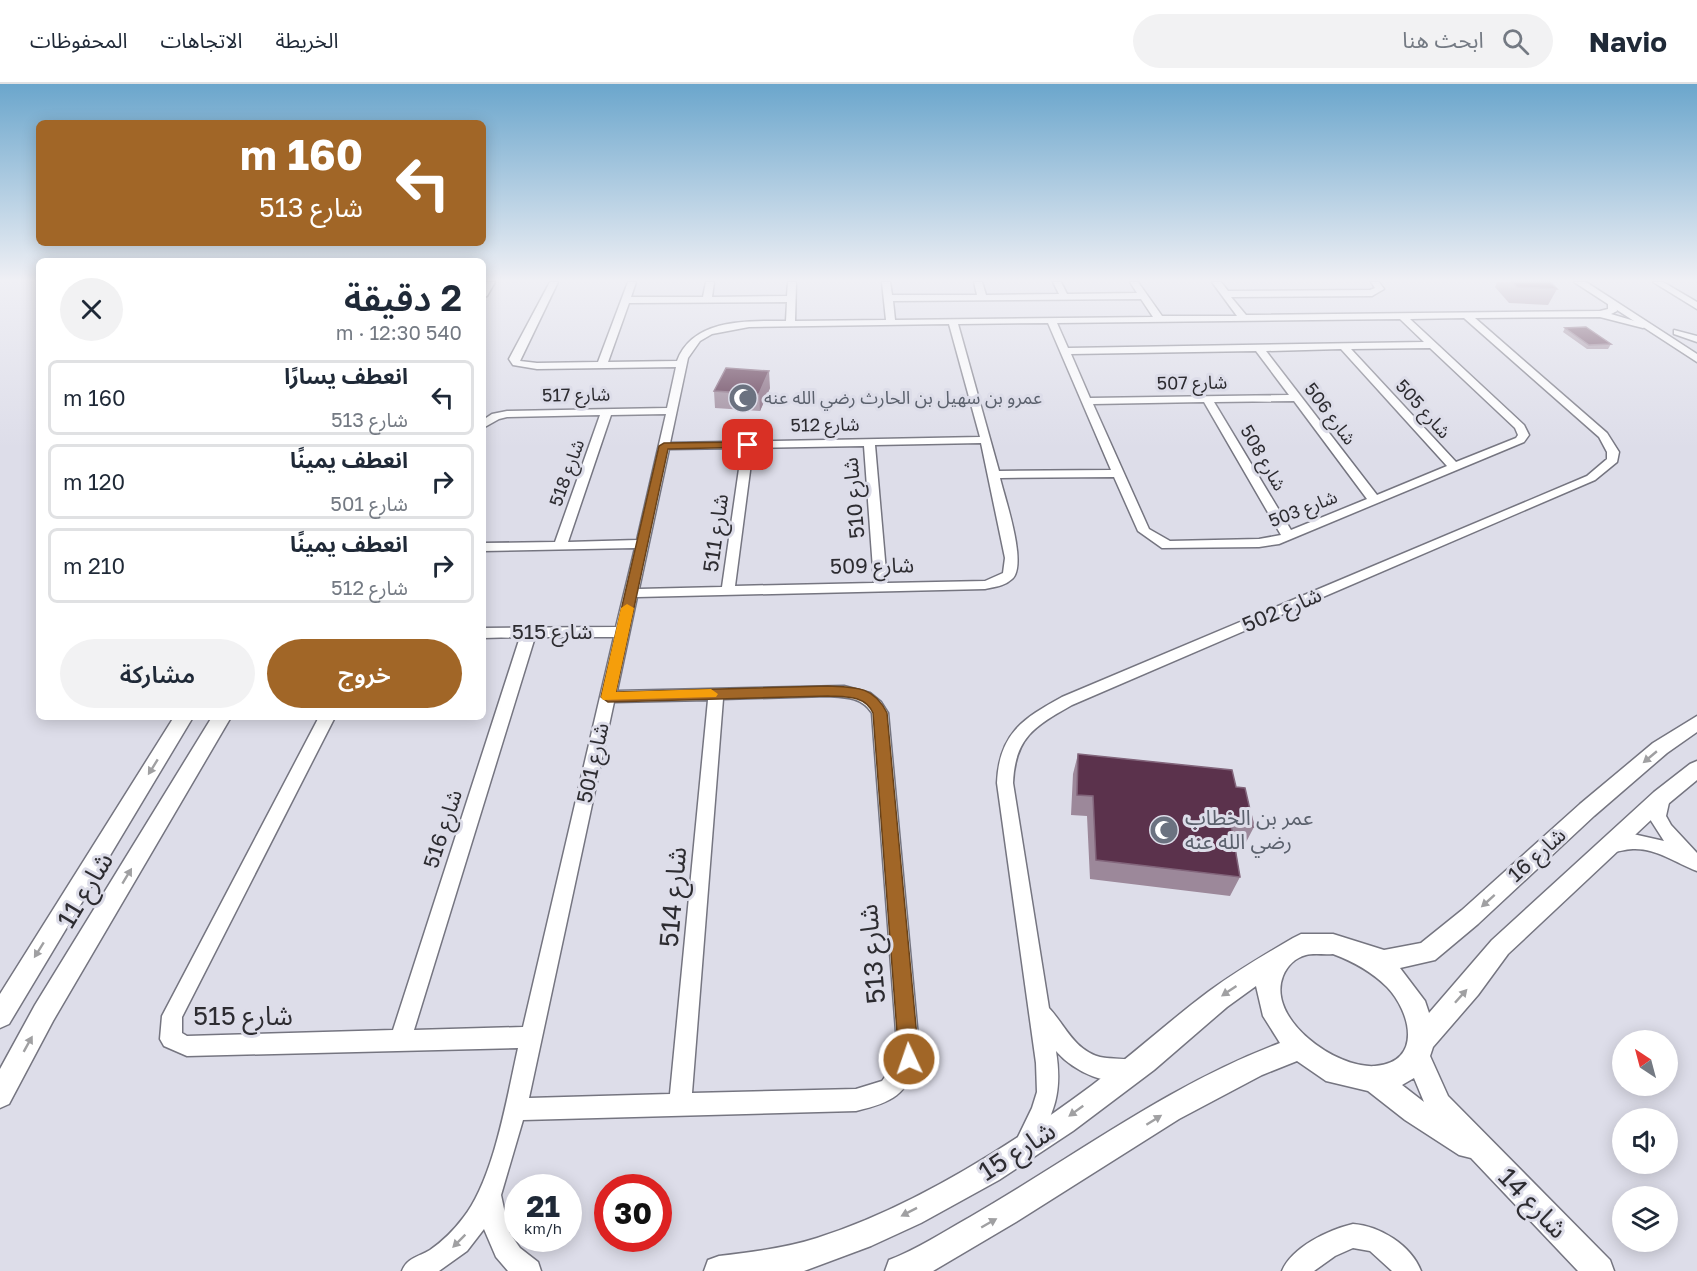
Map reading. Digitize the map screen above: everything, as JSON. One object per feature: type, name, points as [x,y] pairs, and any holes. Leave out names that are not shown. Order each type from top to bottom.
[{"type":"street","points":[[525,337],[514,359],[516,363],[537,366],[681,364]]},
{"type":"street","points":[[602,365],[612,337]]},
{"type":"street","name":"شارع 501","points":[[414,1271],[432,1264],[454,1247],[473,1226],[490,1198],[515,1109],[681,364],[685,348],[700,337]]},
{"type":"street","name":"شارع 509","points":[[631,593],[985,585],[1002,581],[1010,575],[1012,558],[986,440],[957,337]]},
{"type":"street","name":"شارع 503","points":[[1059,337],[1144,531],[1167,545],[1259,543],[1288,536],[1520,440],[1524,435],[1520,427],[1425,337]]},
{"type":"street","name":"شارع 502","points":[[1023,1149],[1042,1112],[1048,1092],[1040,1010],[1005,783],[1005,762],[1010,746],[1039,717],[1067,701],[1591,478],[1613,460],[1613,452],[1603,435],[1491,337]]},
{"type":"street","points":[[1663,337],[1697,359]]},
{"type":"street","points":[[1066,351],[1433,345]]},
{"type":"street","name":"شارع 505","points":[[1344,347],[1454,467]]},
{"type":"street","name":"شارع 506","points":[[1259,348],[1374,500]]},
{"type":"street","name":"شارع 507","points":[[1087,401],[1296,398]]},
{"type":"street","name":"شارع 508","points":[[1207,399],[1288,536]]},
{"type":"street","name":"شارع 517","points":[[486,423],[496,416],[507,414],[672,411]]},
{"type":"street","name":"شارع 518","points":[[560,545],[607,412]]},
{"type":"street","name":"شارع 512","points":[[664,446],[986,440]]},
{"type":"street","name":"شارع 510","points":[[869,442],[881,587]]},
{"type":"street","name":"شارع 511","points":[[728,591],[748,445]]},
{"type":"street","points":[[993,475],[1119,473]]},
{"type":"street","points":[[486,547],[642,544]]},
{"type":"street","name":"شارع 515","points":[[486,633],[621,632]]},
{"type":"street","name":"شارع 516","points":[[400,1040],[530,633]]},
{"type":"street","name":"شارع 513","points":[[515,1109],[856,1100],[886,1093],[900,1078],[909,1059],[880,713],[874,701],[857,692],[828,691],[608,697]]},
{"type":"street","name":"شارع 514","points":[[680,1105],[716,694]]},
{"type":"street","name":"شارع 11","points":[[0,1016],[182,720]]},
{"type":"street","name":"شارع 11","points":[[0,1095],[44,1013],[220,720]]},
{"type":"street","name":"شارع 515","points":[[325,720],[172,1016],[171,1039],[187,1046],[531,1037]]},
{"type":"street","name":"شارع 16","points":[[1367,957],[1384,961],[1427,952],[1470,917],[1596,802],[1660,748],[1697,723]]},
{"type":"street","name":"شارع 16","points":[[1419,1048],[1500,947],[1696,767]]},
{"type":"street","points":[[1661,798],[1658,816],[1665,830],[1697,862]]},
{"type":"street","points":[[1609,846],[1633,841],[1654,844],[1697,862]]},
{"type":"street","points":[[1333,944],[1367,957],[1396,980],[1416,1009],[1419,1048],[1400,1073],[1374,1079],[1335,1071],[1299,1048],[1275,1016],[1268,984],[1278,958],[1301,945],[1333,944]]},
{"type":"street","name":"شارع 15","points":[[719,1271],[764,1264],[828,1248],[888,1223],[964,1185],[1023,1149],[1133,1070],[1217,999],[1278,958]]},
{"type":"street","name":"شارع 502","points":[[1040,1010],[1054,1035],[1070,1052],[1088,1064],[1112,1071],[1133,1070]]},
{"type":"street","name":"شارع 15","points":[[900,1271],[993,1221],[1202,1090],[1262,1060],[1299,1048]]},
{"type":"street","name":"شارع 14","points":[[1419,1048],[1439,1105],[1599,1271]]},
{"type":"street","name":"شارع 14","points":[[1374,1079],[1414,1111],[1492,1160]]},
{"type":"street","name":"شارع 501","points":[[490,1198],[493,1223],[501,1246],[517,1264],[529,1271]]},
{"type":"street","points":[[1294,1271],[1315,1254],[1347,1235],[1364,1236],[1378,1241],[1409,1271]]},
{"type":"building","points":[[1578,337],[1601,337],[1611,344],[1589,345]]},
{"type":"building","points":[[726,368],[769,371],[759,394],[714,391]]},
{"type":"building","name":"عمر بن الخطاب رضي الله عنه","points":[[1078,754],[1232,770],[1236,787],[1245,788],[1254,827],[1231,825],[1240,877],[1096,860],[1093,796],[1077,795]]},
{"type":"slow traffic","points":[[627,608],[608,697],[711,694]]},
{"type":"place","name":"عمرو بن سهيل بن الحارث رضي الله عنه","points":[[743,398]]},
{"type":"place","name":"عمر بن الخطاب رضي الله عنه","points":[[1164,830]]},
{"type":"route","points":[[748,445],[664,446],[608,697],[828,691],[857,692],[874,701],[880,713],[909,1059]]}]
